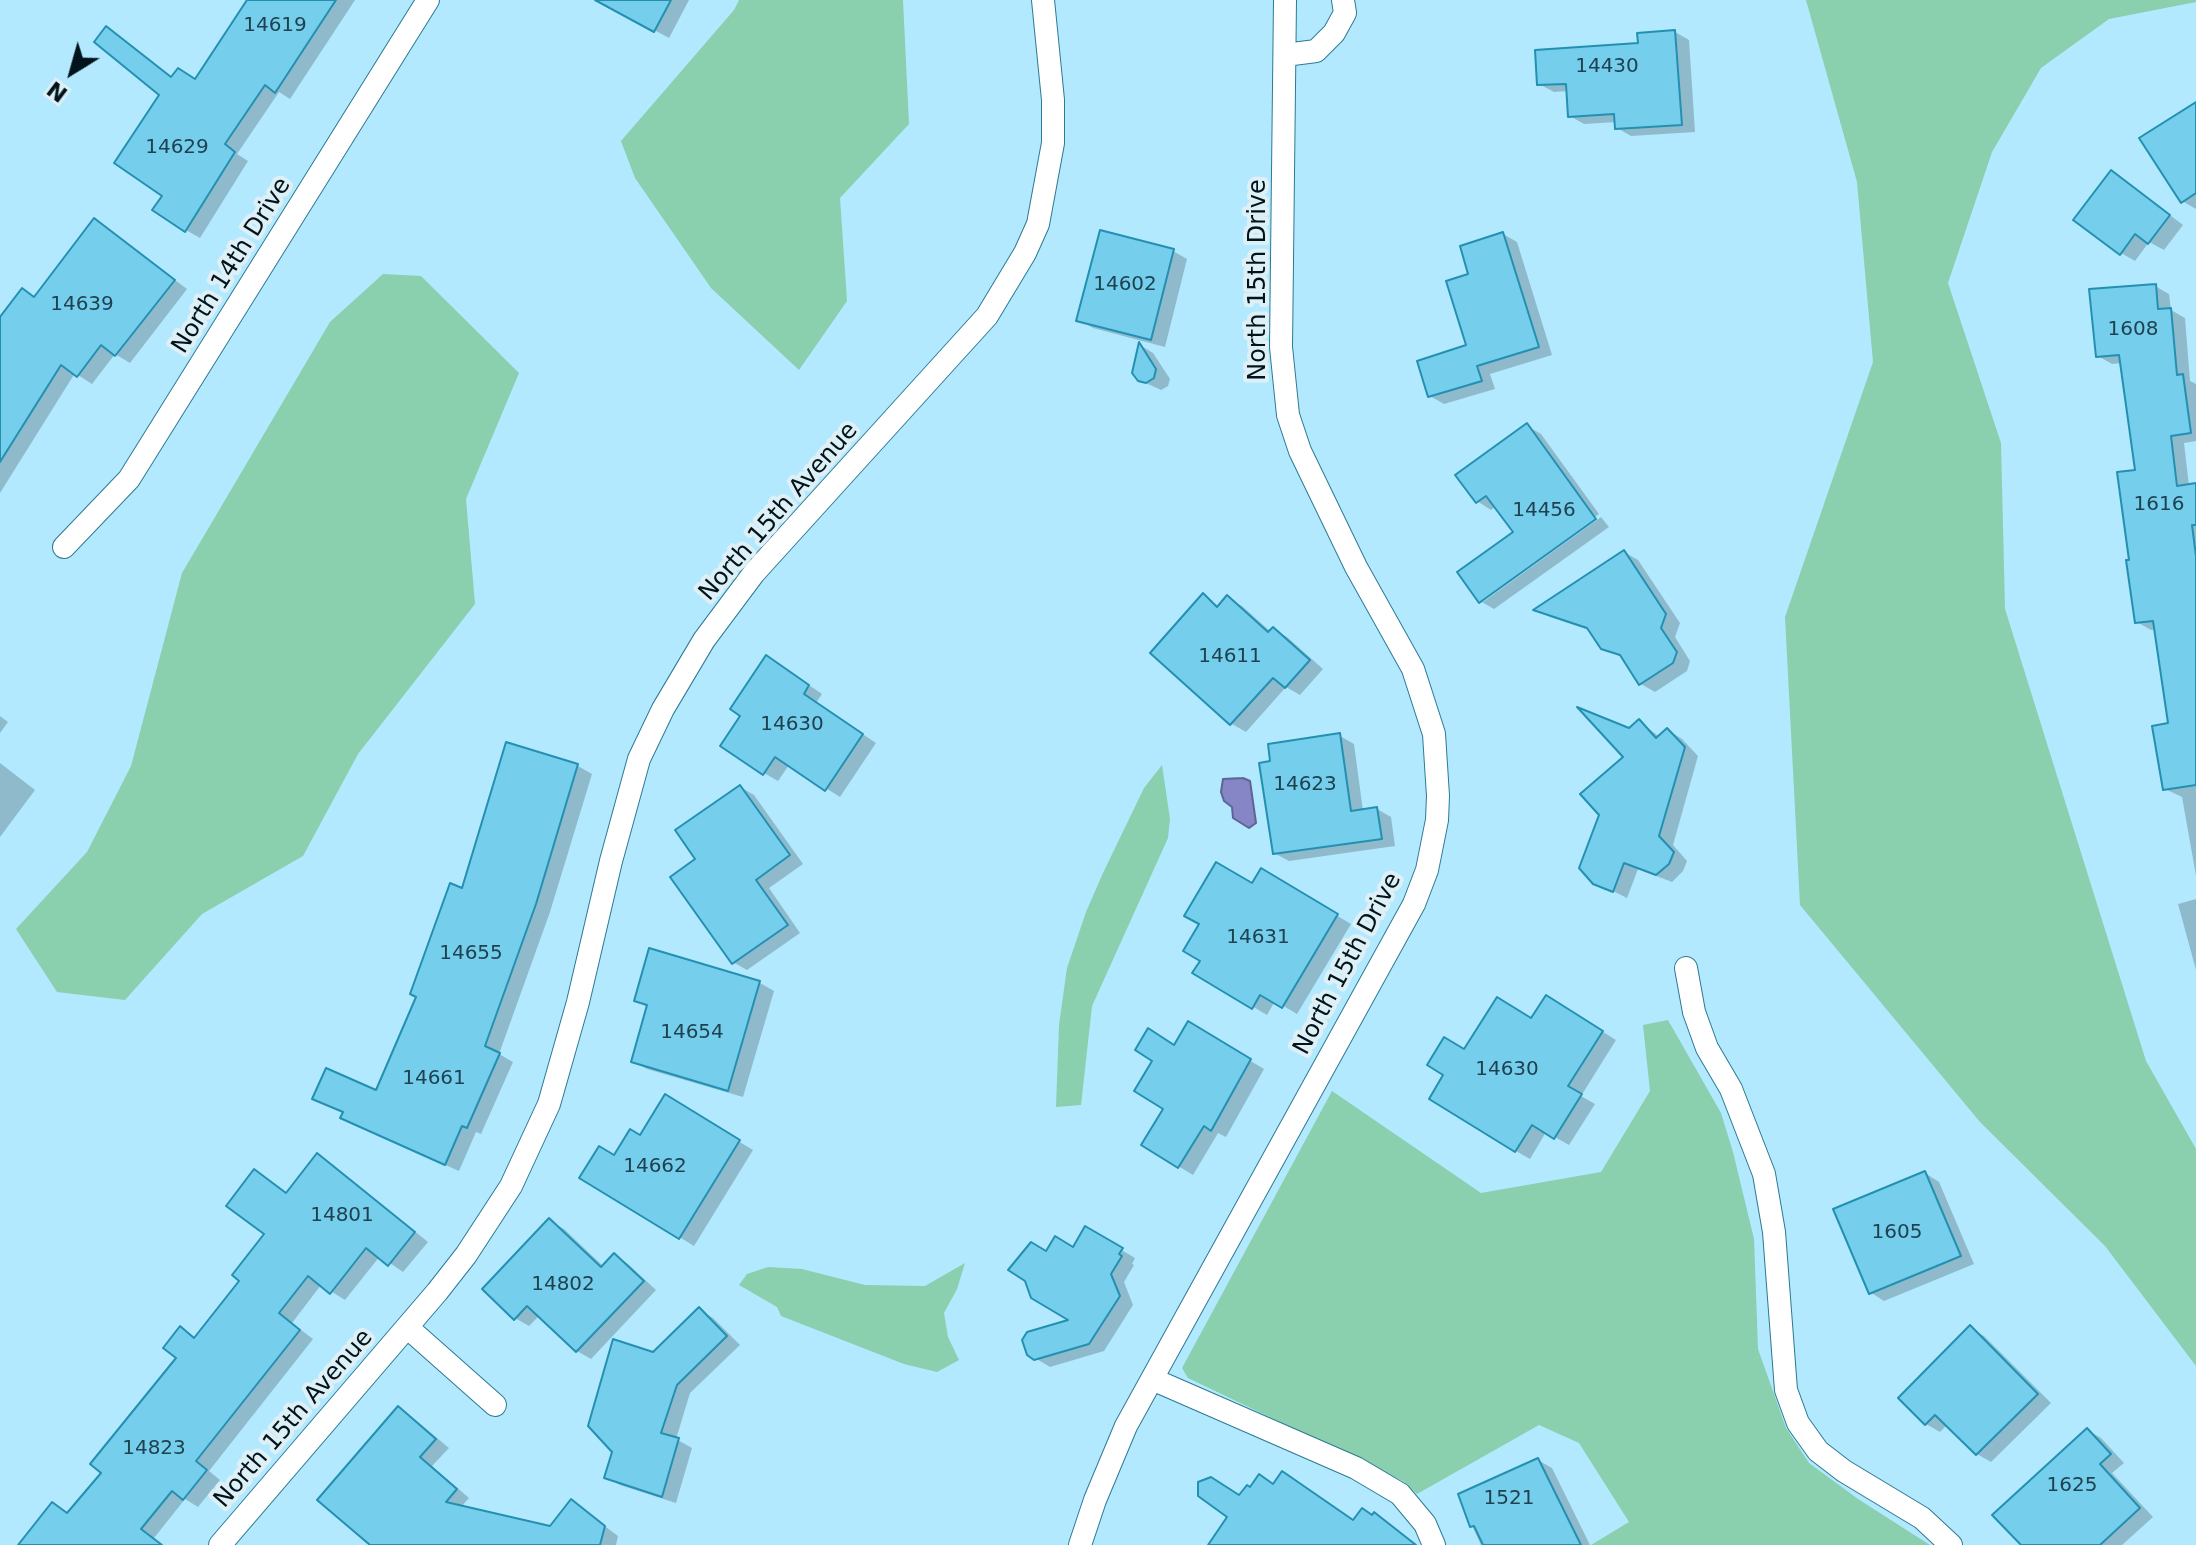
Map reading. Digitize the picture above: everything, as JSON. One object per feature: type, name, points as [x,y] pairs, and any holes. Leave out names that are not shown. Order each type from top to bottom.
[{"type":"street","name":"North 14th Drive","points":[[64,547],[129,479],[428,0]]},
{"type":"street","name":"North 15th Avenue","points":[[220,1545],[466,1255],[511,1186],[549,1104],[639,759],[663,709],[704,640],[754,573],[987,316],[1025,253],[1038,224],[1053,143],[1053,100],[1043,0]]},
{"type":"street","name":"North 15th Drive","points":[[1080,1545],[1126,1426],[1414,904],[1427,870],[1437,820],[1434,734],[1413,669],[1356,567],[1300,451],[1288,415],[1281,347],[1285,0]]},
{"type":"street","points":[[1285,55],[1316,51],[1334,33],[1345,13],[1343,0]]},
{"type":"street","points":[[1686,968],[1694,1012],[1707,1048],[1731,1089],[1764,1174],[1774,1232],[1786,1390],[1798,1423],[1818,1451],[1844,1471],[1922,1518],[1951,1545]]},
{"type":"street","name":"North 15th Avenue","points":[[407,1327],[495,1405]]},
{"type":"street","points":[[1152,1379],[1367,1474],[1400,1494],[1425,1524],[1434,1545]]},
{"type":"green space","points":[[739,0],[903,0],[909,124],[840,198],[847,301],[799,370],[711,288],[635,178],[621,141],[734,10]]},
{"type":"green space","points":[[1806,0],[2196,0],[2109,19],[2041,68],[1992,152],[1948,283],[2001,443],[2005,609],[2146,1061],[2196,1149],[2196,1366],[2105,1246],[1980,1122],[1800,905],[1785,617],[1873,362],[1857,182]]},
{"type":"green space","points":[[383,274],[421,276],[519,373],[466,499],[475,604],[358,754],[303,856],[202,914],[125,1000],[57,992],[16,929],[87,852],[131,766],[182,573],[330,322]]},
{"type":"green space","points":[[1162,765],[1170,819],[1168,838],[1092,1006],[1081,1105],[1056,1107],[1059,1025],[1067,968],[1103,873],[1144,788]]},
{"type":"green space","points":[[1668,1020],[1721,1113],[1733,1152],[1754,1239],[1758,1349],[1786,1428],[1809,1463],[1930,1545],[1591,1545],[1629,1522],[1579,1443],[1539,1425],[1417,1494],[1403,1481],[1188,1378],[1182,1368],[1332,1091],[1481,1193],[1601,1172],[1650,1091],[1643,1025]]},
{"type":"green space","points":[[965,1263],[957,1289],[944,1313],[948,1337],[959,1360],[937,1372],[904,1364],[781,1316],[777,1307],[739,1285],[747,1274],[768,1267],[802,1269],[865,1285],[925,1286]]},
{"type":"water","points":[[1243,778],[1250,781],[1256,823],[1249,828],[1233,818],[1232,807],[1224,801],[1221,792],[1223,779]]},
{"type":"building","points":[[247,0],[336,0],[275,93],[265,85],[225,144],[235,152],[185,232],[152,210],[162,196],[114,163],[159,95],[94,42],[106,26],[171,77],[178,68],[195,79]]},
{"type":"building","points":[[595,0],[671,0],[654,32]]},
{"type":"building","points":[[1675,30],[1682,125],[1615,129],[1614,114],[1568,117],[1566,84],[1537,85],[1535,50],[1638,43],[1637,33]]},
{"type":"building","points":[[2196,102],[2196,193],[2181,203],[2139,138]]},
{"type":"building","points":[[2111,170],[2170,215],[2148,244],[2135,234],[2120,255],[2073,220]]},
{"type":"building","points":[[94,218],[175,280],[115,356],[101,345],[77,377],[61,365],[0,462],[0,317],[22,288],[34,297]]},
{"type":"building","points":[[1100,230],[1174,249],[1151,340],[1076,321]]},
{"type":"building","points":[[1503,232],[1539,347],[1477,366],[1482,381],[1428,397],[1417,361],[1466,345],[1446,281],[1468,274],[1460,246]]},
{"type":"building","points":[[2156,284],[2158,309],[2171,308],[2177,375],[2183,374],[2191,433],[2171,436],[2177,486],[2196,483],[2196,525],[2192,525],[2196,556],[2196,785],[2163,790],[2152,726],[2168,723],[2153,621],[2135,623],[2117,472],[2135,470],[2119,355],[2096,357],[2089,289]]},
{"type":"building","points":[[1139,342],[1156,369],[1154,378],[1146,383],[1138,381],[1132,373]]},
{"type":"building","points":[[1527,423],[1596,519],[1479,603],[1457,572],[1513,532],[1486,496],[1476,503],[1455,475]]},
{"type":"building","points":[[1624,550],[1666,614],[1661,628],[1677,652],[1673,663],[1639,685],[1620,655],[1601,649],[1587,628],[1533,610]]},
{"type":"building","points":[[1203,593],[1217,607],[1227,595],[1268,632],[1273,627],[1310,660],[1285,688],[1273,678],[1230,725],[1150,653]]},
{"type":"building","points":[[766,655],[809,685],[804,694],[863,734],[825,791],[775,757],[763,775],[720,746],[740,716],[730,709]]},
{"type":"building","points":[[1577,707],[1629,728],[1639,719],[1656,738],[1667,728],[1685,747],[1659,836],[1674,852],[1669,864],[1656,875],[1624,863],[1613,892],[1593,884],[1579,868],[1599,815],[1580,794],[1623,757]]},
{"type":"building","points":[[1340,733],[1351,811],[1377,807],[1382,839],[1273,854],[1259,763],[1270,761],[1268,744]]},
{"type":"building","points":[[506,742],[578,764],[536,904],[485,1046],[500,1053],[467,1128],[462,1126],[445,1165],[340,1118],[343,1112],[312,1099],[326,1068],[376,1090],[416,997],[410,994],[450,883],[462,888]]},
{"type":"building","points":[[740,785],[790,855],[756,880],[788,925],[732,964],[670,877],[695,859],[675,830]]},
{"type":"building","points":[[1216,862],[1252,883],[1261,868],[1338,914],[1282,1008],[1260,995],[1252,1009],[1192,973],[1200,961],[1183,951],[1199,924],[1184,916]]},
{"type":"building","points":[[649,948],[760,981],[728,1091],[631,1062],[647,1005],[634,1001]]},
{"type":"building","points":[[1546,995],[1603,1031],[1568,1086],[1582,1094],[1554,1139],[1532,1125],[1515,1152],[1429,1099],[1443,1075],[1427,1065],[1444,1037],[1464,1049],[1497,997],[1531,1018]]},
{"type":"building","points":[[1188,1021],[1251,1059],[1211,1131],[1204,1126],[1178,1168],[1141,1145],[1163,1109],[1134,1091],[1152,1061],[1135,1050],[1148,1028],[1174,1045]]},
{"type":"building","points":[[665,1094],[740,1140],[679,1239],[579,1178],[599,1146],[614,1155],[630,1129],[640,1135]]},
{"type":"building","points":[[317,1153],[415,1232],[388,1266],[366,1248],[330,1294],[308,1276],[279,1313],[300,1330],[196,1461],[207,1470],[183,1500],[172,1491],[141,1529],[162,1545],[18,1545],[52,1502],[67,1513],[101,1473],[90,1464],[176,1358],[163,1348],[180,1326],[194,1338],[239,1281],[232,1275],[264,1234],[226,1206],[254,1169],[286,1193]]},
{"type":"building","points":[[1925,1171],[1961,1256],[1869,1294],[1833,1209]]},
{"type":"building","points":[[549,1218],[601,1267],[614,1253],[644,1281],[576,1352],[527,1306],[514,1320],[482,1289]]},
{"type":"building","points":[[1085,1226],[1123,1248],[1119,1254],[1122,1256],[1111,1274],[1120,1296],[1089,1344],[1034,1360],[1027,1355],[1022,1340],[1027,1332],[1068,1320],[1031,1298],[1025,1281],[1008,1270],[1031,1242],[1046,1251],[1055,1236],[1073,1247]]},
{"type":"building","points":[[699,1307],[727,1336],[677,1385],[661,1433],[679,1438],[662,1497],[604,1478],[612,1452],[588,1426],[613,1339],[653,1352]]},
{"type":"building","points":[[1970,1325],[2038,1394],[1976,1455],[1935,1415],[1925,1425],[1898,1398]]},
{"type":"building","points":[[398,1406],[436,1439],[420,1457],[457,1489],[446,1502],[550,1526],[571,1499],[605,1526],[600,1545],[370,1545],[317,1500]]},
{"type":"building","points":[[2087,1428],[2111,1454],[2100,1464],[2140,1508],[2100,1545],[2021,1545],[1992,1515]]},
{"type":"building","points":[[1538,1458],[1581,1545],[1483,1545],[1474,1526],[1470,1527],[1458,1494]]},
{"type":"building","points":[[1282,1471],[1353,1520],[1362,1508],[1372,1515],[1374,1512],[1416,1545],[1208,1545],[1227,1517],[1198,1496],[1198,1482],[1211,1477],[1239,1495],[1247,1485],[1250,1487],[1259,1474],[1273,1484]]}]
